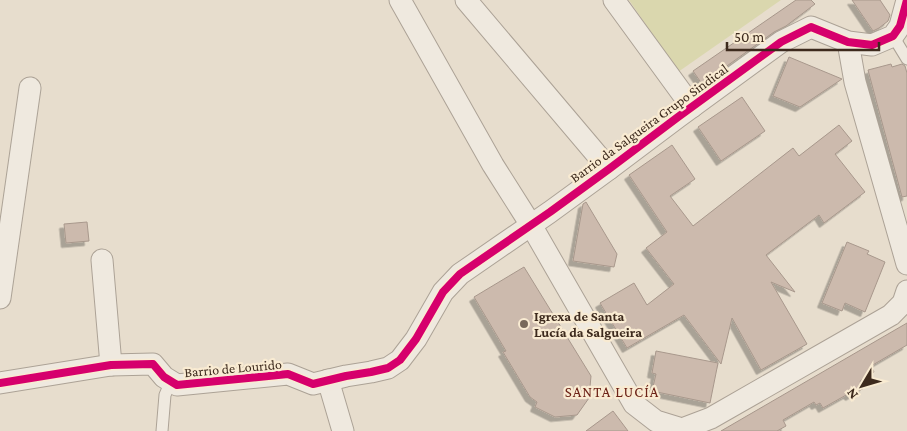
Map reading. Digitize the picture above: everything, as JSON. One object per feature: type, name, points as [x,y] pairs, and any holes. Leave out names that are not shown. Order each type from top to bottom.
[{"type":"street","points":[[400,0],[493,165],[531,225],[634,404],[656,421],[682,430],[711,418],[891,315],[903,303],[907,291]]},
{"type":"street","points":[[466,0],[609,169]]},
{"type":"street","points":[[614,0],[692,107]]},
{"type":"street","points":[[900,31],[907,0]]},
{"type":"street","name":"Barrio da Salgueira Grupo Sindical","points":[[531,225],[781,42],[811,26],[848,42],[872,45],[900,31]]},
{"type":"street","points":[[848,42],[855,82],[907,264]]},
{"type":"street","points":[[0,298],[30,88]]},
{"type":"street","name":"Barrio de Lourido","points":[[0,383],[111,365],[153,364],[164,377],[177,386],[288,374],[313,384],[388,368],[400,360],[416,338],[443,292],[460,274],[531,225]]},
{"type":"street","points":[[102,260],[111,365]]},
{"type":"street","points":[[328,380],[343,431]]},
{"type":"lane","points":[[900,31],[907,58]]},
{"type":"lane","points":[[162,431],[164,395],[171,381]]},
{"type":"shaded area","points":[[629,0],[781,0],[678,72]]},
{"type":"building","points":[[796,0],[811,0],[815,4],[702,84],[693,71]]},
{"type":"building","points":[[852,0],[880,0],[890,15],[888,21],[873,31]]},
{"type":"building","points":[[789,57],[842,79],[800,107],[773,96]]},
{"type":"building","points":[[891,64],[892,67],[902,64],[905,66],[907,73],[907,196],[902,197],[868,70]]},
{"type":"building","points":[[742,97],[765,131],[721,161],[698,127]]},
{"type":"building","points":[[839,125],[852,141],[835,154],[865,192],[824,223],[819,215],[766,255],[795,292],[771,282],[807,344],[761,370],[732,318],[721,364],[684,315],[627,348],[600,303],[634,283],[647,305],[674,284],[646,248],[667,232],[629,175],[672,145],[695,179],[670,196],[693,226],[793,148],[799,156]]},
{"type":"building","points":[[586,202],[617,254],[614,267],[573,261],[583,204]]},
{"type":"building","points":[[87,222],[89,241],[66,243],[64,224]]},
{"type":"building","points":[[847,242],[869,251],[867,254],[885,262],[865,312],[845,303],[842,311],[822,303]]},
{"type":"building","name":"Igrexa de Santa Lucía da Salgueira","points":[[524,267],[591,376],[589,398],[577,415],[555,417],[535,407],[537,402],[530,397],[503,352],[506,351],[474,297]]},
{"type":"building","points":[[907,323],[907,345],[871,366],[874,372],[860,381],[864,388],[850,396],[848,394],[823,408],[820,403],[816,405],[814,402],[783,420],[786,426],[777,431],[721,431]]},
{"type":"building","points":[[656,351],[718,363],[710,403],[652,391],[656,374],[652,373]]},
{"type":"building","points":[[613,411],[628,431],[586,431]]},
{"type":"cycle path","points":[[0,383],[111,365],[153,364],[164,377],[177,385],[288,374],[313,384],[388,368],[400,360],[416,339],[443,292],[460,274],[550,212],[781,42],[811,27],[848,42],[872,45],[893,36],[900,26],[907,0]]},
{"type":"place","name":"Igrexa de Santa Lucía da Salgueira","points":[[524,324]]},
{"type":"district","name":"SANTA LUCÍA","points":[[612,392]]}]
